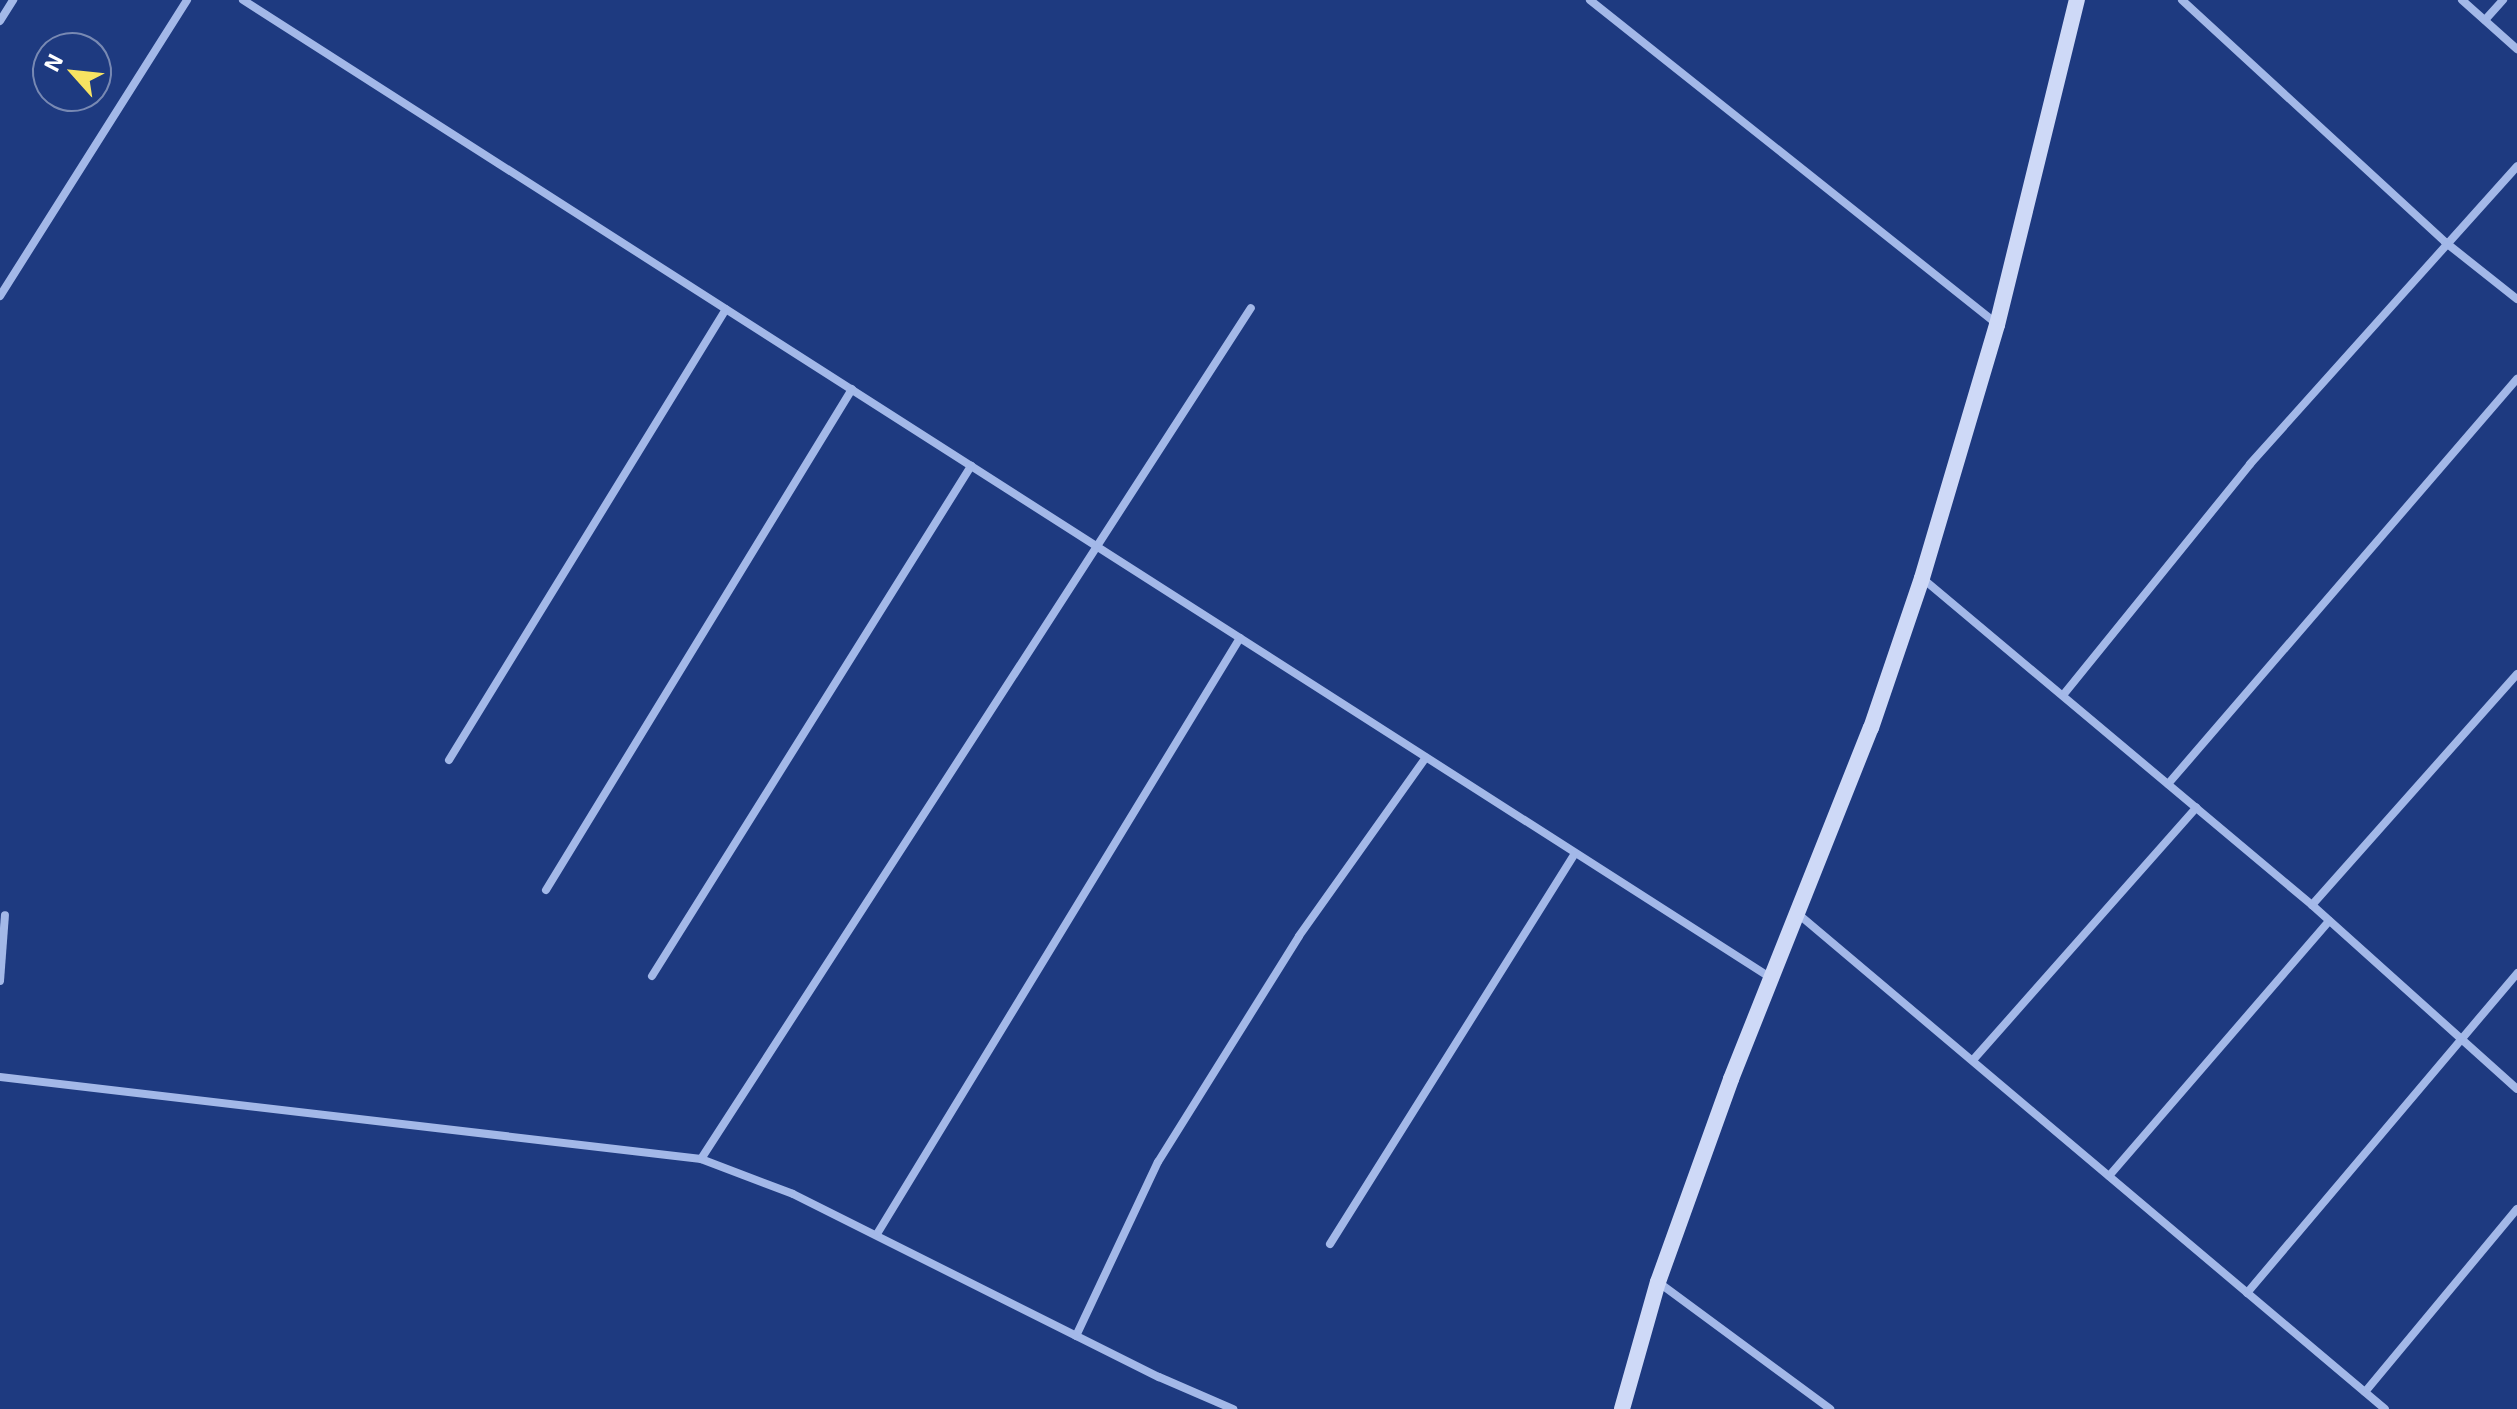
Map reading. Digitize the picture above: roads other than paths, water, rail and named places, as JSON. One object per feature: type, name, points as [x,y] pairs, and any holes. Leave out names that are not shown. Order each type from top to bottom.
[{"type":"main road","points":[[1622,1409],[1658,1282],[1771,978],[1871,728],[1922,578],[1997,325],[2077,0]]},
{"type":"street","points":[[0,21],[13,0]]},
{"type":"street","points":[[0,296],[187,0]]},
{"type":"street","points":[[243,0],[1771,978]]},
{"type":"street","points":[[1590,0],[1997,325]]},
{"type":"street","points":[[2182,0],[2445,242],[2517,299]]},
{"type":"street","points":[[2462,0],[2517,49]]},
{"type":"street","points":[[2485,20],[2503,0]]},
{"type":"street","points":[[2064,694],[2250,464],[2445,242],[2517,166]]},
{"type":"street","points":[[701,1159],[1251,308]]},
{"type":"street","points":[[449,760],[726,309]]},
{"type":"street","points":[[2168,784],[2517,379]]},
{"type":"street","points":[[546,890],[852,389]]},
{"type":"street","points":[[652,976],[971,466]]},
{"type":"street","points":[[1922,578],[2312,905],[2517,1089]]},
{"type":"street","points":[[877,1234],[1240,638]]},
{"type":"street","points":[[2312,905],[2517,674]]},
{"type":"street","points":[[1076,1336],[1158,1162],[1299,936],[1426,757]]},
{"type":"street","points":[[1973,1060],[2196,808]]},
{"type":"street","points":[[1330,1244],[1575,853]]},
{"type":"street","points":[[1797,913],[2385,1409]]},
{"type":"street","points":[[0,981],[5,915]]},
{"type":"street","points":[[2109,1176],[2329,921]]},
{"type":"street","points":[[2247,1293],[2517,973]]},
{"type":"street","points":[[0,1077],[701,1159],[793,1194],[1076,1336],[1233,1409]]},
{"type":"street","points":[[2365,1392],[2517,1209]]},
{"type":"street","points":[[1658,1282],[1830,1409]]}]
